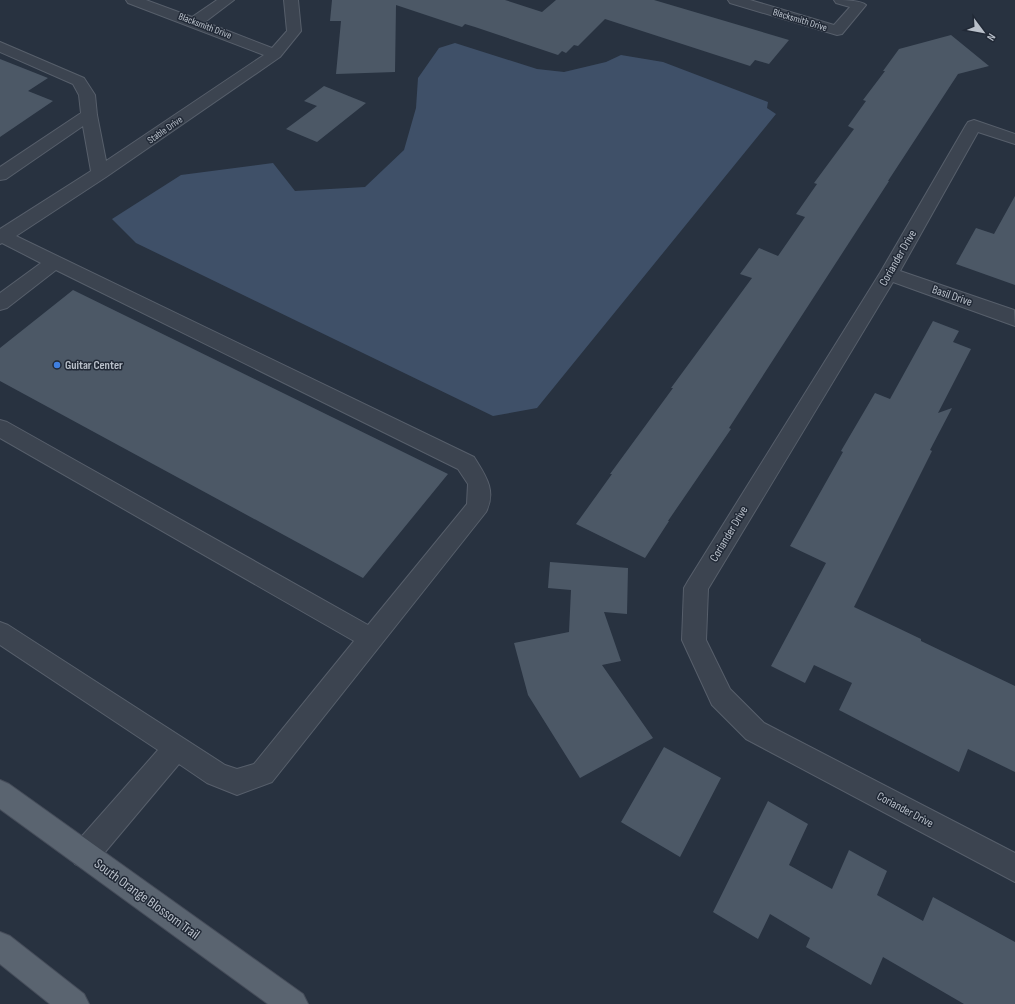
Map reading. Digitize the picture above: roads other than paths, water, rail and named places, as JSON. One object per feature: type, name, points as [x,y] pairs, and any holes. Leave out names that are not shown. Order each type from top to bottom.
[{"type":"main road","name":"South Orange Blossom Trail","points":[[0,793],[293,1004]]},
{"type":"main road","points":[[0,946],[74,1004]]},
{"type":"street","name":"Blacksmith Drive","points":[[134,0],[275,54]]},
{"type":"street","points":[[194,22],[227,0]]},
{"type":"street","name":"Stable Drive","points":[[0,237],[100,173],[275,54],[294,31],[291,0]]},
{"type":"street","name":"Blacksmith Drive","points":[[735,0],[837,31],[859,5],[841,0]]},
{"type":"street","points":[[0,47],[79,81],[87,94],[89,115],[100,173]]},
{"type":"street","points":[[0,175],[89,115]]},
{"type":"street","name":"Coriander Drive","points":[[1015,139],[974,125],[889,274],[696,588],[694,640],[721,697],[755,732],[1015,868]]},
{"type":"street","points":[[0,237],[466,463],[479,483],[478,506],[372,639],[263,773],[237,782],[216,774],[0,632]]},
{"type":"street","points":[[0,303],[54,262]]},
{"type":"street","name":"Basil Drive","points":[[889,274],[1015,319]]},
{"type":"street","points":[[0,428],[372,639]]},
{"type":"street","points":[[85,854],[176,748]]},
{"type":"water","points":[[455,43],[537,69],[564,72],[606,62],[621,55],[663,62],[768,102],[767,108],[776,114],[537,408],[493,416],[136,243],[112,219],[181,175],[273,163],[295,191],[365,187],[404,150],[416,108],[418,78],[439,48]]},
{"type":"place","name":"Guitar Center","points":[[57,365]]}]
